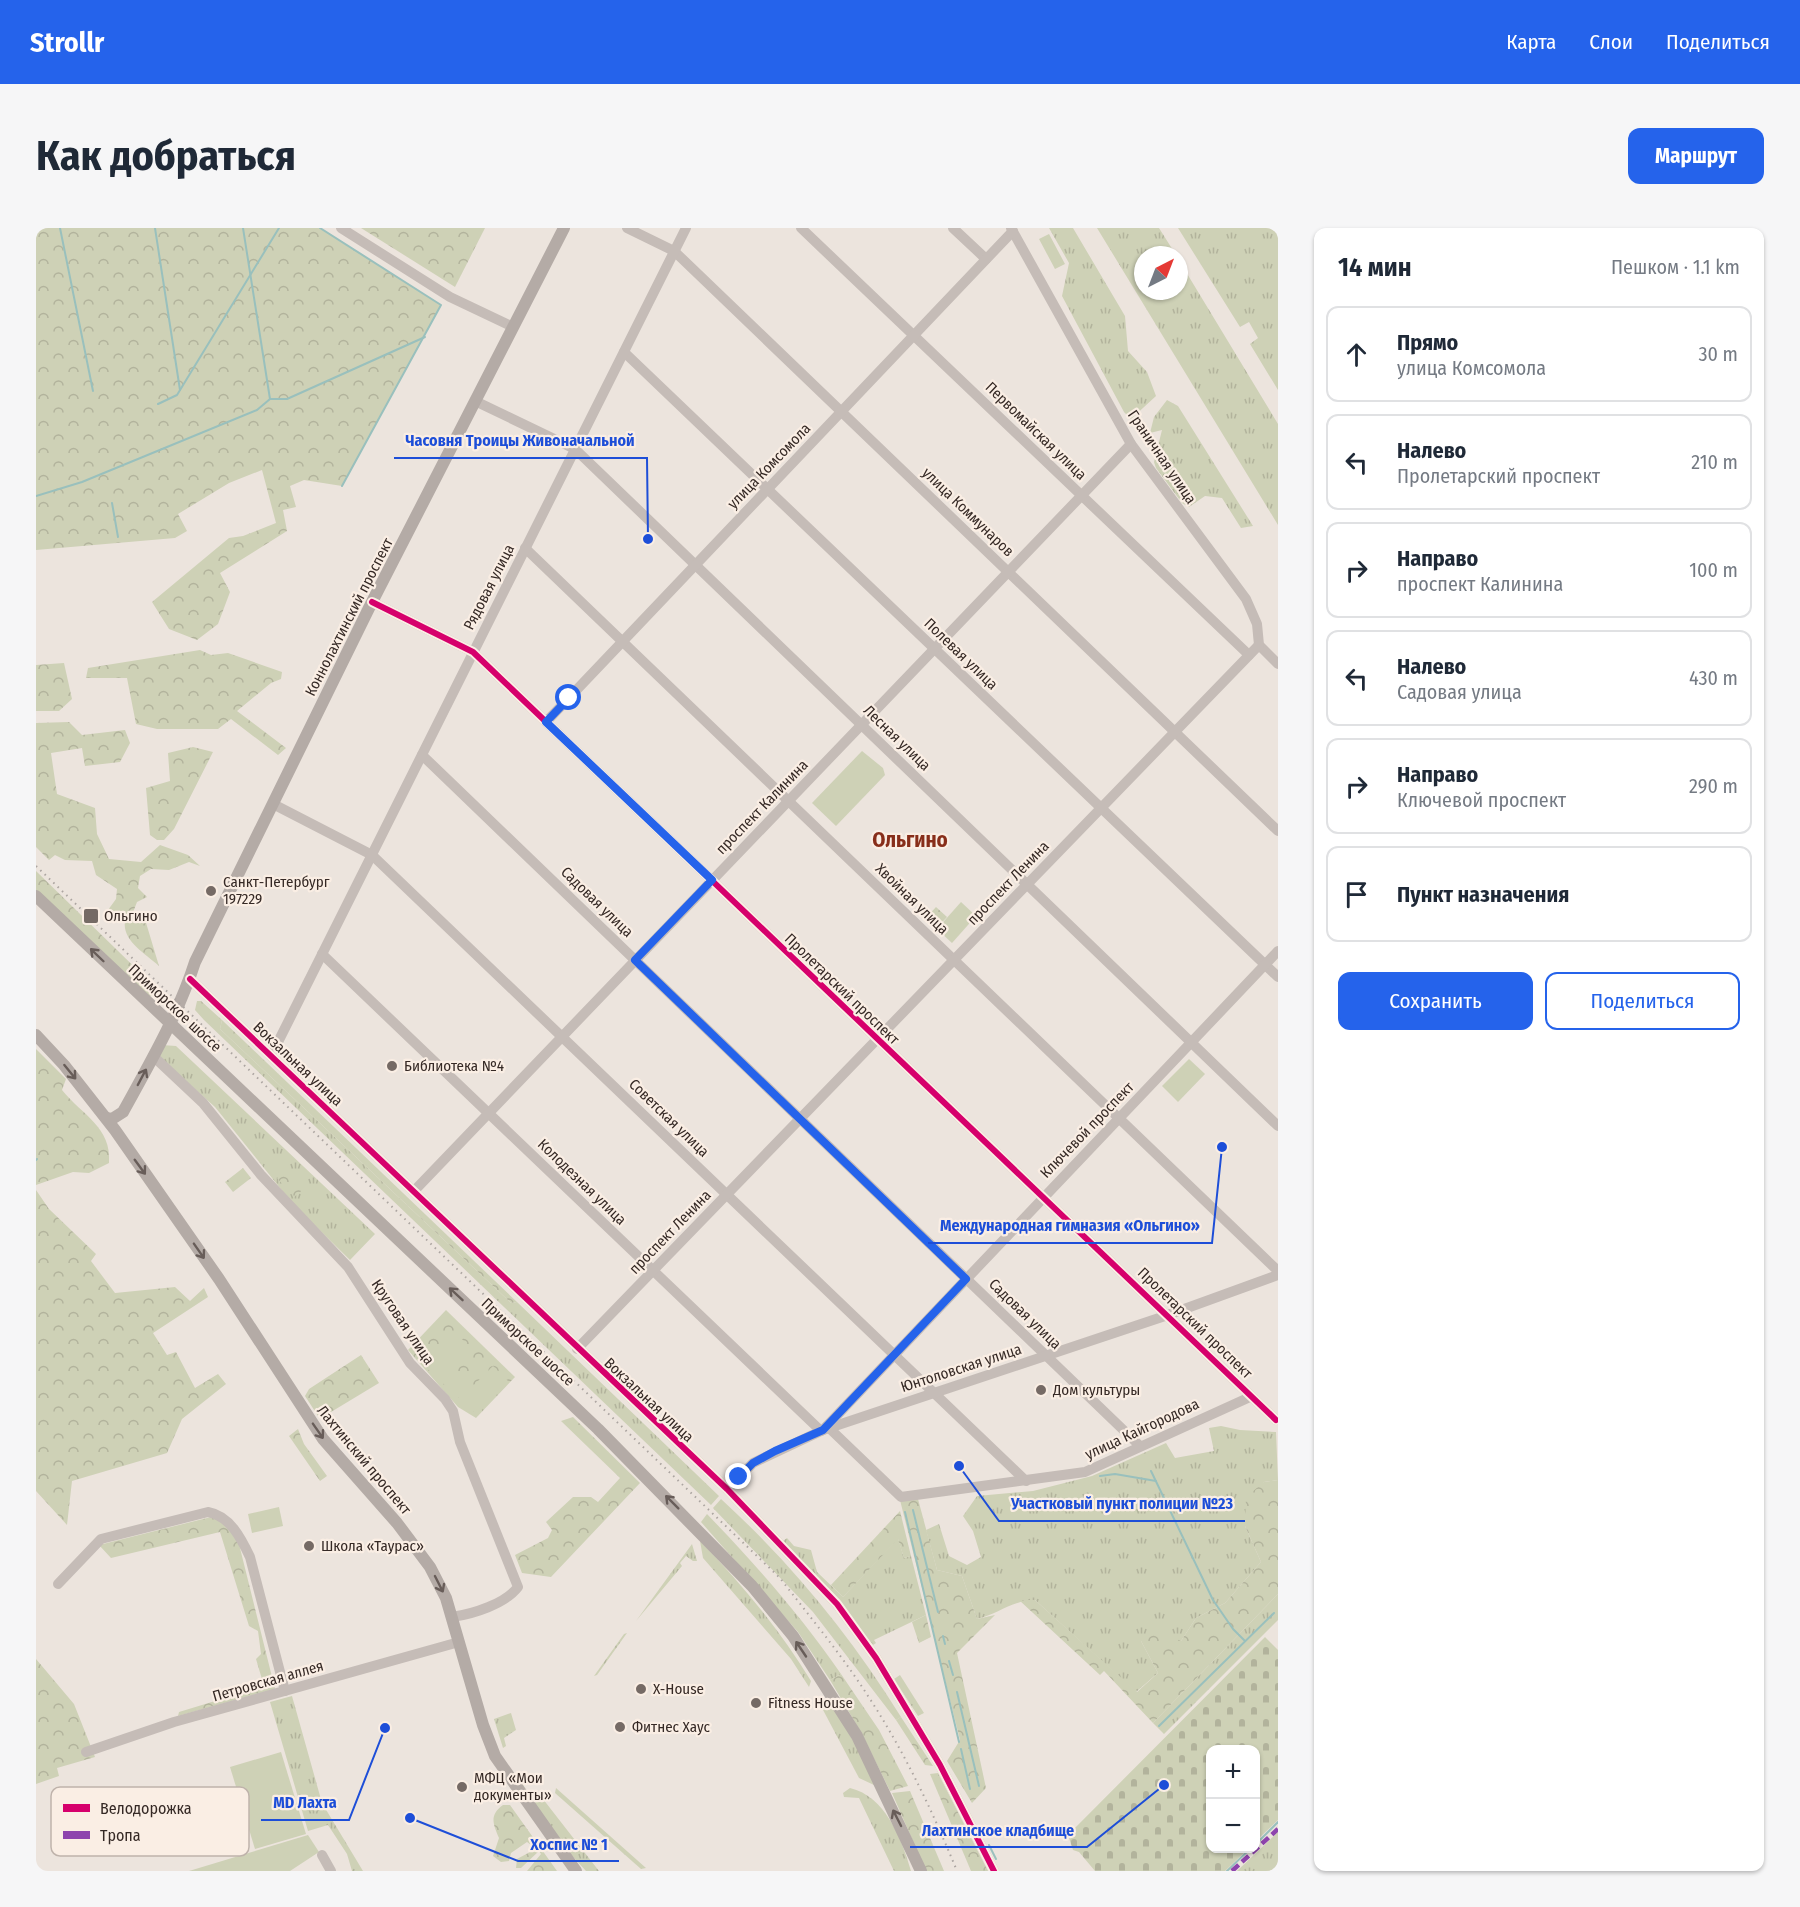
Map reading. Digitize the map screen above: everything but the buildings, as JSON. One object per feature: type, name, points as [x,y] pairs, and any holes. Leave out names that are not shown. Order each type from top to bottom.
[{"type":"main road","name":"Коннолахтинский проспект","points":[[106,1118],[112,1119],[123,1112],[184,998],[195,962],[372,602],[564,228]]},
{"type":"main road","name":"Приморское шоссе","points":[[36,896],[598,1429],[752,1586],[793,1636],[857,1736],[921,1871]]},
{"type":"main road","name":"Лахтинский проспект","points":[[36,1035],[65,1066],[106,1118],[219,1279],[323,1439],[417,1548],[440,1586],[452,1617],[483,1725],[499,1763],[576,1871]]},
{"type":"street","points":[[341,228],[450,297],[513,327]]},
{"type":"street","name":"улица Коммунаров","points":[[627,228],[674,251],[1278,831]]},
{"type":"street","name":"Рядовая улица","points":[[271,1056],[686,228]]},
{"type":"street","name":"Первомайская улица","points":[[801,228],[1249,655]]},
{"type":"street","points":[[953,228],[986,259]]},
{"type":"street","name":"улица Комсомола","points":[[546,722],[1012,229]]},
{"type":"street","name":"Граничная улица","points":[[1012,229],[1131,444],[1246,599],[1257,624],[1259,645]]},
{"type":"street","name":"Полевая улица","points":[[624,352],[769,488],[1278,977]]},
{"type":"street","name":"Лесная улица","points":[[475,401],[575,449],[1278,1126]]},
{"type":"street","name":"проспект Калинина","points":[[414,1191],[1131,444]]},
{"type":"street","name":"Хвойная улица","points":[[525,548],[1278,1273]]},
{"type":"street","name":"Пролетарский проспект","points":[[372,602],[474,651],[1276,1420]]},
{"type":"street","points":[[1259,645],[1278,664]]},
{"type":"street","name":"проспект Ленина","points":[[577,1348],[1259,645]]},
{"type":"street","name":"Садовая улица","points":[[422,754],[1140,1446]]},
{"type":"street","name":"Советская улица","points":[[273,804],[372,855],[1026,1481]]},
{"type":"street","name":"Ключевой проспект","points":[[727,1489],[753,1463],[825,1429],[1278,951]]},
{"type":"street","name":"Колодезная улица","points":[[322,954],[653,1270],[901,1497]]},
{"type":"street","name":"Вокзальная улица","points":[[190,979],[727,1489],[837,1604],[876,1658],[966,1810],[994,1871]]},
{"type":"street","name":"Круговая улица","points":[[153,1056],[203,1103],[261,1175],[348,1267],[405,1356],[429,1384],[445,1398],[453,1411],[460,1442],[518,1587],[513,1593],[475,1611],[452,1617]]},
{"type":"street","name":"Юнтоловская улица","points":[[825,1429],[1165,1316],[1278,1273]]},
{"type":"street","name":"улица Кайгородова","points":[[901,1497],[1085,1472],[1250,1397]]},
{"type":"street","points":[[58,1584],[101,1539],[208,1512],[217,1513],[228,1521],[250,1557],[285,1691]]},
{"type":"street","name":"Петровская аллея","points":[[86,1752],[174,1722],[459,1642]]},
{"type":"street","points":[[322,1855],[331,1871]]},
{"type":"green space","points":[[36,228],[320,228],[441,305],[342,486],[304,480],[290,486],[296,507],[283,510],[287,531],[220,573],[230,592],[218,624],[197,640],[169,629],[152,602],[229,538],[243,536],[276,523],[262,470],[229,483],[178,514],[187,531],[175,538],[36,550]]},
{"type":"green space","points":[[361,228],[485,228],[455,287]]},
{"type":"green space","points":[[1049,228],[1073,228],[1125,316],[1128,351],[1147,372],[1156,396],[1131,419],[1124,412],[1062,296],[1069,263]]},
{"type":"green space","points":[[1097,228],[1159,228],[1170,246],[1134,246],[1134,289]]},
{"type":"green space","points":[[1178,228],[1278,228],[1278,390],[1250,344],[1258,338],[1249,322],[1240,327]]},
{"type":"green space","points":[[1049,234],[1065,264],[1055,269],[1039,239]]},
{"type":"green space","points":[[1188,275],[1278,424],[1278,525],[1141,300],[1188,300]]},
{"type":"green space","points":[[1167,400],[1178,406],[1253,526],[1241,528],[1222,498],[1205,496],[1189,507],[1182,503],[1156,468],[1154,462],[1162,430],[1150,433],[1154,417]]},
{"type":"green space","points":[[200,650],[211,655],[228,653],[282,672],[281,679],[271,683],[237,711],[286,748],[278,755],[231,719],[218,729],[157,729],[136,724],[127,678],[86,678],[88,668]]},
{"type":"green space","points":[[64,663],[72,699],[59,711],[36,711],[36,665]]},
{"type":"green space","points":[[69,722],[82,735],[125,730],[130,743],[120,762],[85,766],[82,748],[51,753],[57,794],[95,808],[97,834],[109,859],[141,862],[160,845],[188,855],[200,866],[189,862],[169,870],[151,869],[140,876],[138,888],[147,897],[137,902],[132,915],[144,916],[159,966],[128,937],[125,930],[127,914],[108,910],[116,899],[117,889],[96,875],[92,861],[65,860],[55,855],[49,860],[36,847],[36,723]]},
{"type":"green space","points":[[193,747],[213,752],[174,829],[164,840],[157,840],[150,835],[146,788],[170,781],[168,753]]},
{"type":"green space","points":[[862,751],[883,768],[885,775],[836,826],[812,803]]},
{"type":"green space","points":[[36,871],[157,989],[152,996],[146,996],[36,892]]},
{"type":"green space","points":[[961,902],[976,916],[952,943],[937,929]]},
{"type":"green space","points":[[936,907],[947,917],[936,929],[925,919]]},
{"type":"green space","points":[[197,1001],[201,1001],[222,1020],[220,1029],[511,1303],[517,1302],[719,1496],[711,1505],[204,1020],[195,1010]]},
{"type":"green space","points":[[222,1020],[517,1302],[511,1303],[220,1029]]},
{"type":"green space","points":[[162,1045],[176,1046],[375,1234],[350,1260],[292,1203],[215,1107],[159,1057]]},
{"type":"green space","points":[[36,1049],[66,1079],[62,1090],[101,1131],[109,1151],[109,1163],[89,1173],[73,1172],[36,1185]]},
{"type":"green space","points":[[1189,1059],[1205,1074],[1178,1102],[1162,1086]]},
{"type":"green space","points":[[243,1168],[251,1178],[233,1192],[225,1182]]},
{"type":"green space","points":[[292,1172],[306,1187],[294,1197],[277,1178],[283,1174],[286,1177]]},
{"type":"green space","points":[[36,1190],[49,1209],[96,1254],[91,1261],[115,1293],[175,1287],[190,1301],[204,1288],[208,1297],[153,1333],[167,1355],[176,1352],[195,1388],[218,1374],[226,1384],[182,1419],[167,1453],[72,1481],[67,1525],[36,1491]]},
{"type":"green space","points":[[446,1310],[515,1377],[476,1418],[458,1407],[408,1350]]},
{"type":"green space","points":[[454,1331],[469,1346],[451,1366],[473,1386],[493,1366],[509,1382],[477,1415],[422,1364]]},
{"type":"green space","points":[[361,1355],[379,1383],[326,1415],[318,1416],[305,1396],[309,1389]]},
{"type":"green space","points":[[573,1417],[640,1483],[551,1577],[522,1573],[515,1555],[548,1538],[552,1530],[546,1522],[573,1497],[591,1497],[598,1502],[620,1478],[561,1421]]},
{"type":"green space","points":[[1221,1426],[1240,1430],[1276,1432],[1278,1480],[1264,1482],[1245,1526],[1261,1562],[1225,1603],[1196,1618],[1181,1641],[1141,1641],[1158,1673],[1136,1692],[1035,1600],[1020,1602],[977,1619],[962,1576],[937,1570],[926,1530],[939,1524],[949,1556],[967,1565],[981,1557],[973,1531],[963,1516],[977,1496],[1033,1491],[1092,1476],[1166,1443],[1175,1458],[1214,1451],[1209,1428]]},
{"type":"green space","points":[[298,1429],[304,1444],[327,1476],[320,1481],[289,1436]]},
{"type":"green space","points":[[1278,1480],[1278,1594],[1153,1723],[1104,1671],[1100,1675],[1019,1600],[1035,1600],[1137,1692],[1158,1673],[1141,1641],[1151,1628],[1181,1641],[1196,1618],[1225,1603],[1261,1562],[1245,1526],[1246,1497],[1264,1482]]},
{"type":"green space","points":[[721,1499],[772,1549],[819,1602],[862,1658],[901,1717],[896,1720],[813,1612],[713,1508]]},
{"type":"green space","points":[[918,1499],[937,1570],[962,1576],[977,1619],[995,1615],[957,1653],[986,1788],[972,1803],[947,1761],[960,1740],[900,1500]]},
{"type":"green space","points":[[279,1507],[283,1526],[252,1533],[248,1514]]},
{"type":"green space","points":[[900,1511],[911,1556],[904,1558],[898,1539],[843,1597],[831,1585]]},
{"type":"green space","points":[[707,1514],[777,1591],[841,1674],[830,1680],[798,1632],[701,1522]]},
{"type":"green space","points":[[211,1517],[224,1521],[238,1540],[275,1689],[178,1716],[179,1712],[264,1686],[256,1659],[261,1654],[258,1631],[249,1626],[220,1532],[111,1558],[99,1545]]},
{"type":"green space","points":[[787,1538],[794,1546],[811,1550],[817,1572],[843,1597],[898,1538],[904,1558],[911,1556],[926,1615],[874,1640],[876,1643],[873,1645],[783,1541]]},
{"type":"green space","points":[[700,1541],[745,1590],[773,1625],[811,1681],[809,1687],[791,1659],[703,1558]]},
{"type":"green space","points":[[692,1544],[697,1561],[686,1556],[680,1563],[682,1566],[636,1621]]},
{"type":"green space","points":[[1278,1594],[1278,1620],[1164,1734],[1153,1723]]},
{"type":"green space","points":[[926,1615],[931,1637],[919,1643],[912,1622]]},
{"type":"green space","points":[[627,1633],[597,1675],[594,1676],[624,1634]]},
{"type":"green space","points":[[1265,1637],[1278,1650],[1278,1820],[1260,1837],[1260,1745],[1206,1745],[1206,1853],[1244,1853],[1225,1871],[1095,1871],[1079,1852],[1073,1850],[1068,1835]]},
{"type":"green space","points":[[36,1659],[74,1704],[95,1757],[57,1768],[59,1776],[36,1784]]},
{"type":"green space","points":[[841,1674],[879,1730],[908,1786],[890,1791],[862,1734],[830,1680]]},
{"type":"green space","points":[[900,1675],[924,1713],[918,1716],[894,1679]]},
{"type":"green space","points":[[292,1696],[322,1803],[363,1871],[352,1871],[347,1854],[328,1825],[308,1831],[270,1702]]},
{"type":"green space","points":[[831,1701],[876,1782],[874,1785],[859,1778],[822,1708]]},
{"type":"green space","points":[[511,1713],[516,1730],[504,1738],[506,1746],[503,1748],[494,1719]]},
{"type":"green space","points":[[901,1717],[933,1766],[925,1765],[896,1720]]},
{"type":"green space","points":[[281,1752],[306,1834],[255,1849],[249,1829],[249,1787],[236,1787],[230,1767]]},
{"type":"green space","points":[[938,1773],[988,1871],[971,1871],[930,1774]]},
{"type":"green space","points":[[518,1777],[529,1794],[543,1799],[599,1871],[586,1871],[566,1849],[514,1779]]},
{"type":"green space","points":[[556,1788],[646,1868],[641,1869],[555,1793]]},
{"type":"green space","points":[[850,1788],[873,1800],[882,1809],[897,1833],[911,1871],[894,1871],[859,1798],[844,1797],[843,1793]]},
{"type":"green space","points":[[910,1791],[944,1871],[926,1871],[892,1793]]},
{"type":"green space","points":[[503,1805],[510,1805],[557,1871],[527,1871],[541,1854],[539,1851],[521,1868],[516,1868],[517,1859],[534,1847],[527,1842],[511,1853],[509,1861],[501,1862],[493,1856],[499,1838],[494,1816]]},
{"type":"green space","points":[[1278,1832],[1278,1871],[1237,1871],[1256,1853],[1260,1853],[1260,1849]]},
{"type":"green space","points":[[308,1835],[319,1852],[290,1871],[189,1871],[239,1856],[249,1856],[249,1853]]},
{"type":"waterway","points":[[60,228],[93,391]]},
{"type":"waterway","points":[[155,228],[180,390]]},
{"type":"waterway","points":[[36,496],[82,482],[257,410],[270,399],[243,228]]},
{"type":"waterway","points":[[158,404],[177,395],[279,228]]},
{"type":"waterway","points":[[320,228],[441,305],[342,486]]},
{"type":"waterway","points":[[270,399],[287,399],[425,337]]},
{"type":"waterway","points":[[112,503],[118,537]]},
{"type":"waterway","points":[[1151,1471],[1213,1600],[1233,1629],[1245,1641]]},
{"type":"waterway","points":[[1100,1476],[1115,1474],[1156,1481]]},
{"type":"waterway","points":[[913,1510],[938,1612]]},
{"type":"waterway","points":[[905,1512],[959,1742]]},
{"type":"waterway","points":[[1159,1726],[1274,1613]]},
{"type":"waterway","points":[[943,1636],[945,1644]]},
{"type":"waterway","points":[[949,1661],[953,1675]]},
{"type":"waterway","points":[[957,1692],[979,1786]]},
{"type":"waterway","points":[[961,1749],[970,1789]]},
{"type":"waterway","points":[[1260,1840],[1278,1822]]},
{"type":"waterway","points":[[989,1845],[996,1859]]},
{"type":"waterway","points":[[1227,1871],[1246,1853]]},
{"type":"railway","points":[[36,866],[780,1578],[847,1665],[894,1738],[917,1781],[957,1871]]},
{"type":"marked path","points":[[1232,1871],[1278,1829]]},
{"type":"cycle path","points":[[372,602],[473,652],[1276,1420]]},
{"type":"cycle path","points":[[190,979],[727,1489],[837,1604],[876,1658],[940,1765],[994,1871]]},
{"type":"place","name":"Часовня Троицы Живоначальной","points":[[648,539]]},
{"type":"place","name":"Санкт-Петербург 197229","points":[[211,891]]},
{"type":"place","name":"Ольгино","points":[[91,916]]},
{"type":"place","name":"Библиотека №4","points":[[392,1066]]},
{"type":"place","name":"Международная гимназия «Ольгино»","points":[[1222,1147]]},
{"type":"place","name":"Дом культуры","points":[[1041,1390]]},
{"type":"place","name":"Участковый пункт полиции №23","points":[[959,1466]]},
{"type":"place","name":"Школа «Таурас»","points":[[309,1546]]},
{"type":"place","name":"X-House","points":[[641,1689]]},
{"type":"place","name":"Fitness House","points":[[756,1703]]},
{"type":"place","name":"Фитнес Хаус","points":[[620,1727]]},
{"type":"place","name":"MD Лахта","points":[[385,1728]]},
{"type":"place","name":"Лахтинское кладбище","points":[[1164,1785]]},
{"type":"place","name":"МФЦ «Мои документы»","points":[[462,1787]]},
{"type":"place","name":"Хоспис № 1","points":[[410,1818]]},
{"type":"district","name":"Ольгино","points":[[910,840]]},
{"type":"route","points":[[569,698],[546,722],[712,880],[635,960],[966,1279],[823,1430],[753,1463],[739,1477]]}]
